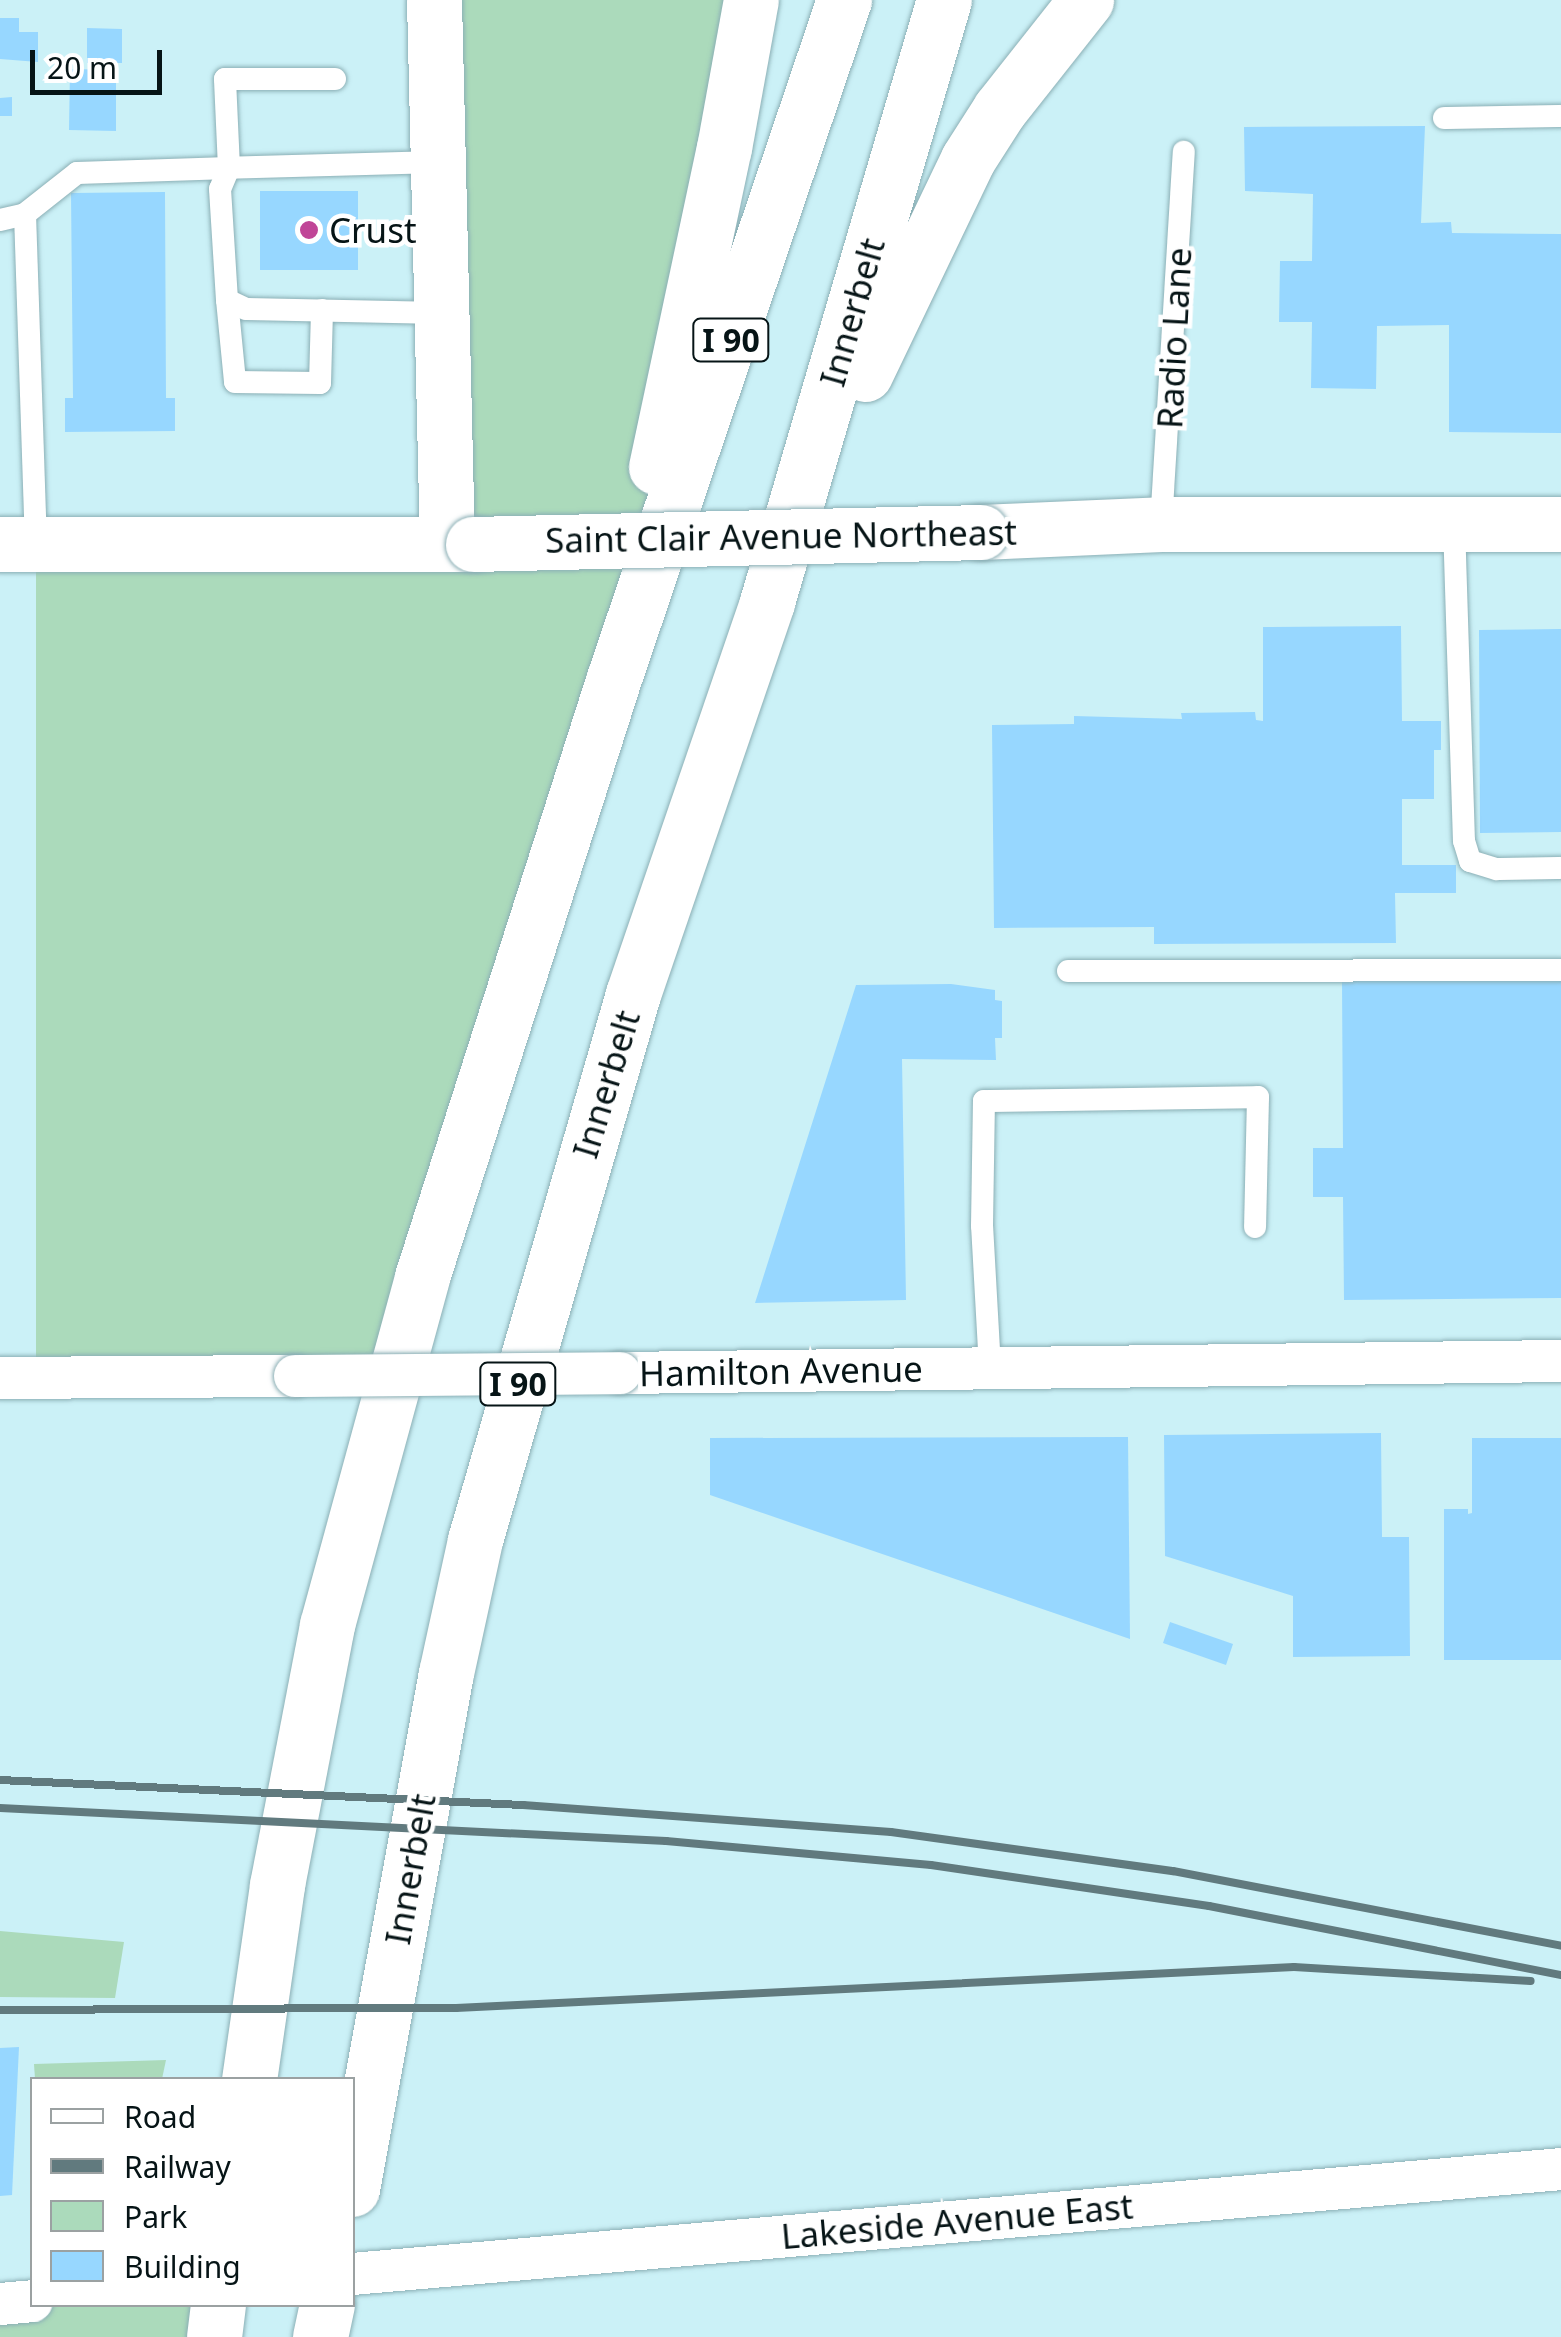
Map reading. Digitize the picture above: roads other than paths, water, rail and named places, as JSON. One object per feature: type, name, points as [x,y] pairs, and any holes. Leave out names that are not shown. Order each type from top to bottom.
[{"type":"main road","points":[[434,0],[442,313],[460,544]]},
{"type":"main road","points":[[614,678],[724,148],[750,0]]},
{"type":"main road","name":"I 90","points":[[249,2077],[277,1885],[327,1624],[422,1277],[614,678],[844,0]]},
{"type":"main road","name":"Innerbelt","points":[[355,2173],[446,1674],[475,1540],[535,1320],[633,994],[767,602],[944,0]]},
{"type":"main road","points":[[767,602],[894,305],[968,159],[1000,110],[1086,0]]},
{"type":"main road","name":"Saint Clair Avenue Northeast","points":[[18,544],[460,544],[1161,524],[1561,524]]},
{"type":"main road","points":[[214,2337],[218,2307]]},
{"type":"main road","points":[[320,2337],[326,2307]]},
{"type":"street","name":"Hamilton Avenue","points":[[0,1378],[1561,1361]]},
{"type":"street","name":"Lakeside Avenue East","points":[[355,2274],[1561,2169]]},
{"type":"street","points":[[0,2304],[30,2301]]},
{"type":"lane","points":[[322,310],[320,383],[235,382],[220,189],[229,168],[225,79],[335,79]]},
{"type":"lane","points":[[1444,118],[1561,116]]},
{"type":"lane","name":"Radio Lane","points":[[1161,524],[1184,152]]},
{"type":"lane","points":[[0,220],[25,214],[77,173],[438,162]]},
{"type":"lane","points":[[18,544],[25,214]]},
{"type":"lane","points":[[227,300],[246,309],[442,313]]},
{"type":"lane","points":[[1454,524],[1467,851],[1470,860],[1497,869],[1561,868]]},
{"type":"lane","points":[[1068,971],[1561,970]]},
{"type":"lane","points":[[990,1368],[982,1226],[984,1101],[1258,1097],[1255,1227]]},
{"type":"railway","points":[[0,1780],[523,1805],[891,1832],[1173,1871],[1561,1946]]},
{"type":"railway","points":[[0,1808],[666,1841],[931,1865],[1209,1906],[1561,1975]]},
{"type":"railway","points":[[0,2010],[456,2008],[1294,1967],[1531,1981]]},
{"type":"place","name":"Crust","points":[[309,230]]}]
